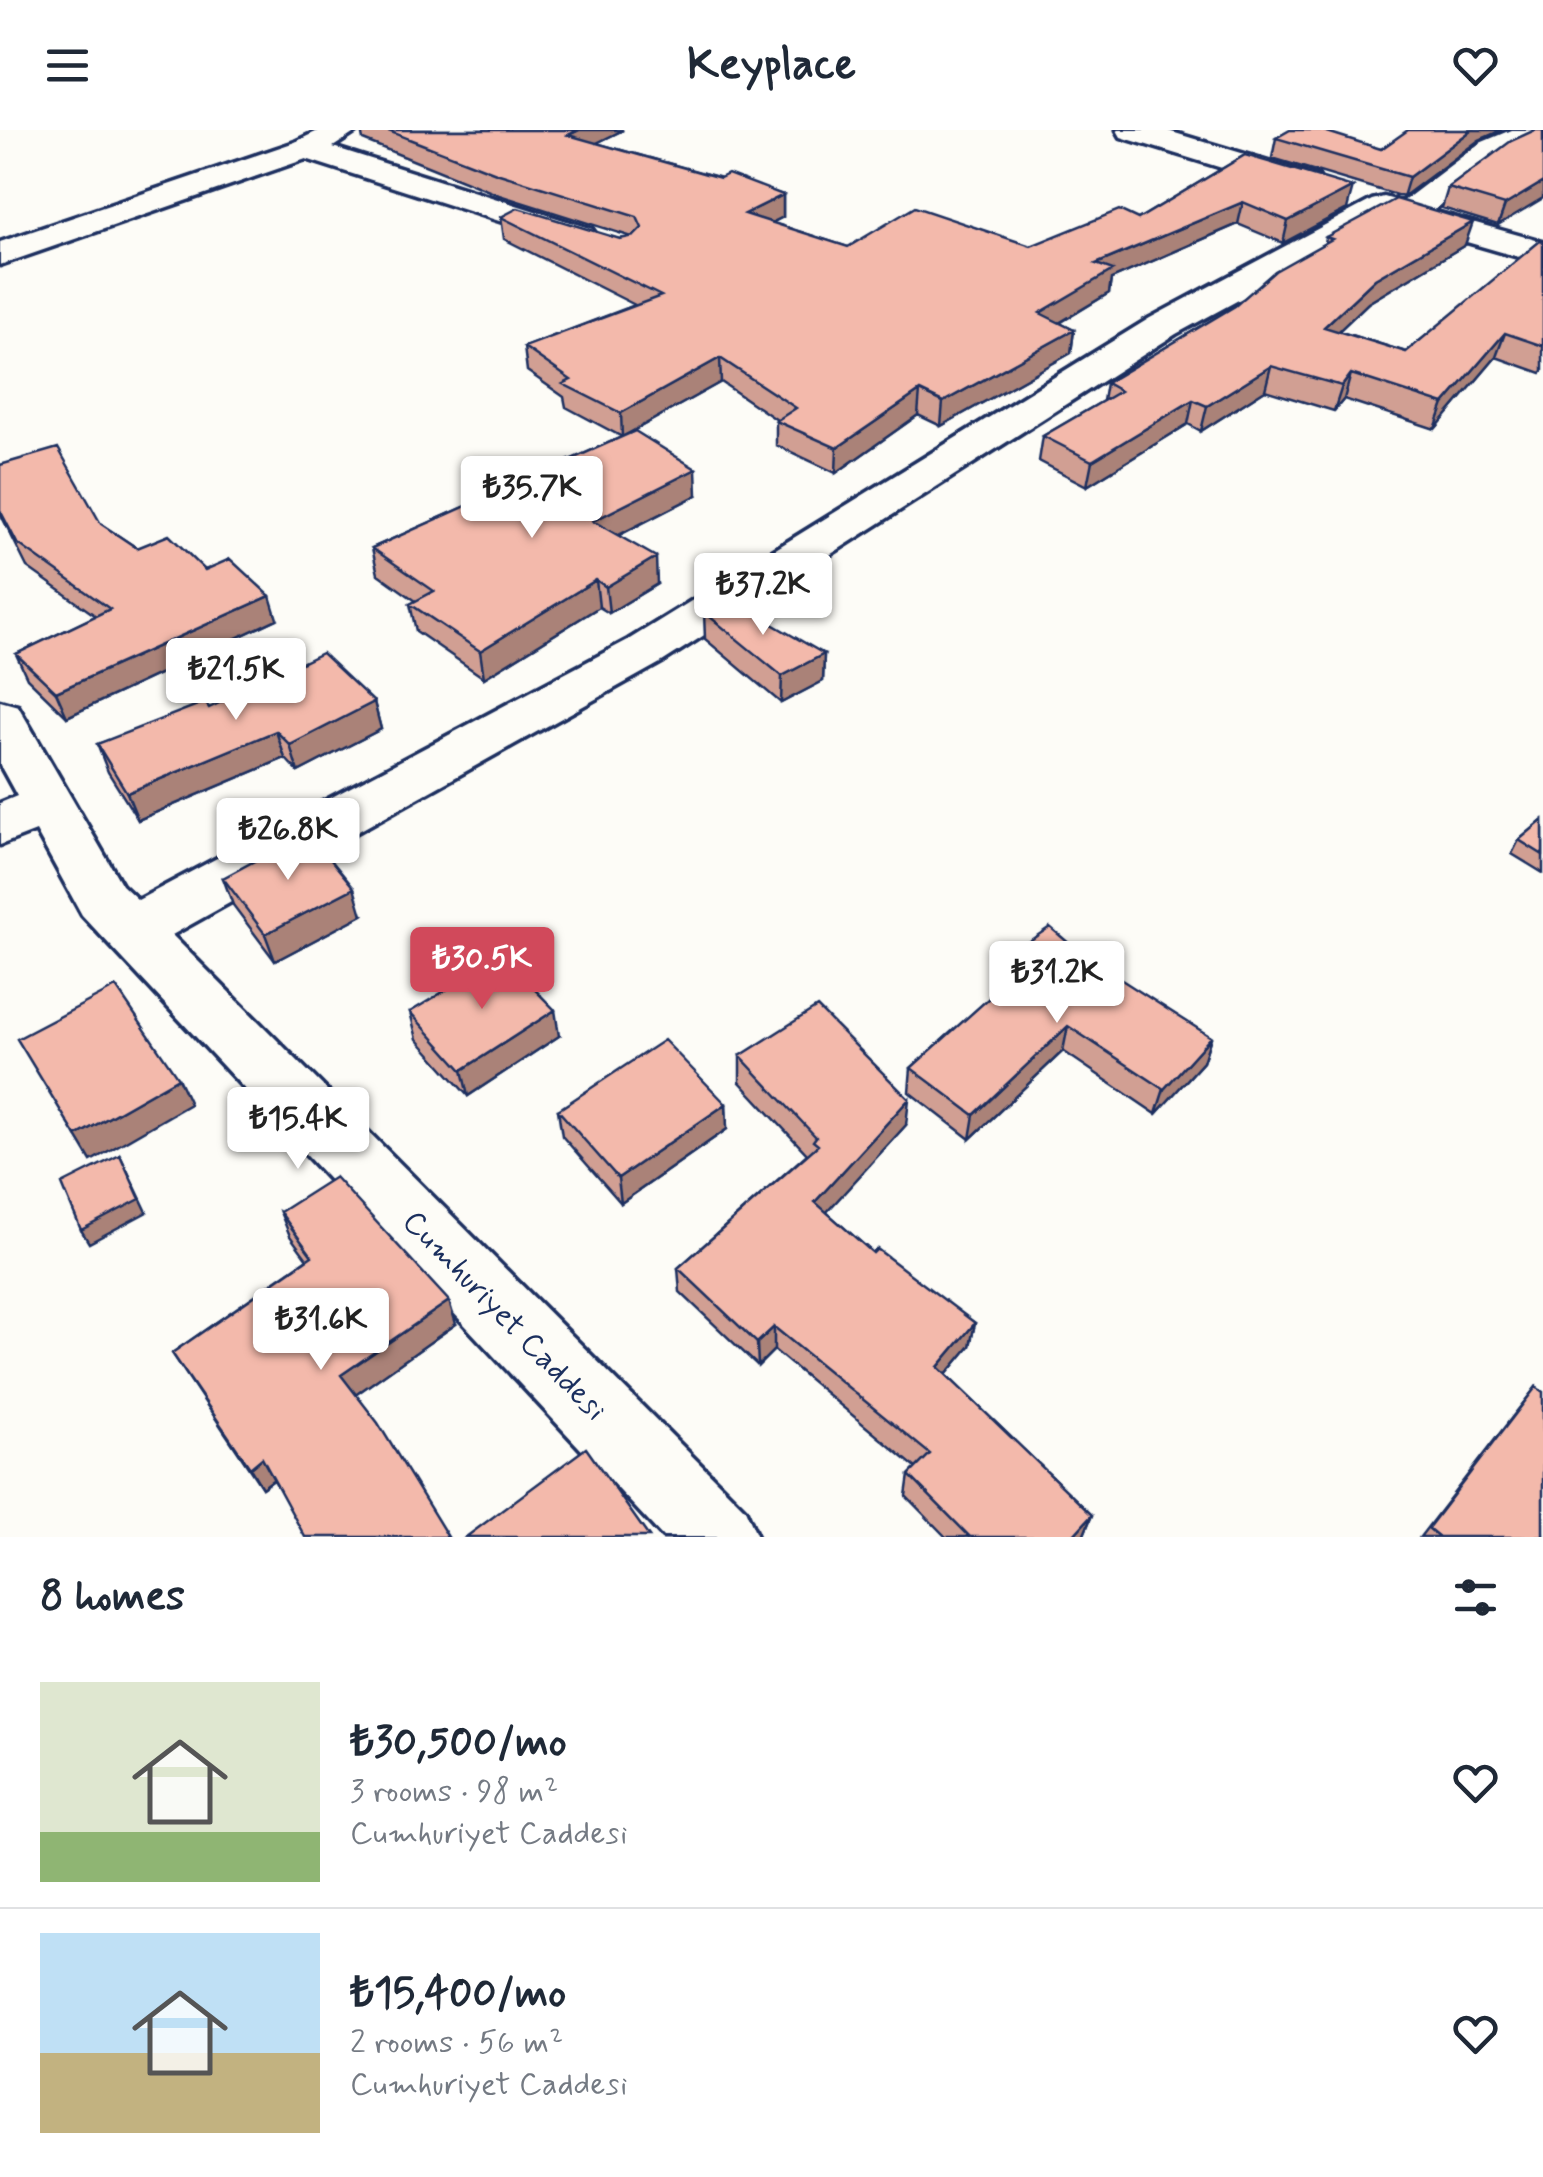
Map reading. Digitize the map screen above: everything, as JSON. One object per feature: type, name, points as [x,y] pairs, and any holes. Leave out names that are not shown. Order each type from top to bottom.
[{"type":"street","points":[[0,254],[306,150],[344,130]]},
{"type":"street","points":[[1132,130],[1543,252]]},
{"type":"street","points":[[132,930],[645,651],[1368,202],[1538,130]]},
{"type":"street","points":[[306,150],[604,243]]},
{"type":"street","name":"Cumhuriyet Caddesi","points":[[0,718],[24,814],[102,900],[717,1537]]},
{"type":"building","points":[[386,130],[579,130],[568,135],[720,178],[728,174],[783,195],[745,214],[848,247],[915,207],[1031,246],[1119,210],[1138,219],[1245,155],[1353,187],[1288,221],[1243,202],[1096,264],[1113,270],[1040,313],[1074,330],[943,402],[920,391],[837,448],[776,421],[796,408],[720,358],[621,413],[563,384],[571,380],[524,347],[661,296],[501,217],[518,208],[620,239],[634,236],[642,228],[637,217],[496,173]]},
{"type":"building","points":[[1290,130],[1321,130],[1381,149],[1408,130],[1472,130],[1409,177],[1276,138]]},
{"type":"building","points":[[1543,130],[1543,182],[1505,205],[1448,188],[1511,141]]},
{"type":"building","points":[[1396,199],[1473,222],[1375,279],[1324,327],[1406,352],[1540,241],[1543,346],[1505,333],[1444,404],[1351,374],[1342,386],[1271,366],[1207,406],[1193,400],[1092,461],[1043,436],[1120,391],[1106,383],[1235,306],[1275,271],[1332,239],[1326,237]]},
{"type":"building","points":[[635,431],[696,469],[593,521],[656,557],[606,587],[596,580],[480,651],[410,604],[434,591],[372,548]]},
{"type":"building","points":[[58,448],[101,524],[137,548],[169,535],[205,570],[230,559],[270,596],[56,692],[16,654],[110,609],[17,543],[0,510],[0,465]]},
{"type":"building","points":[[727,598],[824,654],[782,676],[704,612]]},
{"type":"building","points":[[322,653],[374,702],[290,745],[276,731],[127,793],[97,744],[205,702],[209,708]]},
{"type":"building","points":[[1543,820],[1543,855],[1519,840]]},
{"type":"building","points":[[308,832],[354,888],[265,934],[223,878]]},
{"type":"building","points":[[1050,927],[1113,981],[1117,977],[1211,1037],[1164,1089],[1068,1026],[974,1115],[911,1068],[1027,964],[1013,952]]},
{"type":"building","points":[[502,956],[555,1010],[462,1070],[410,1012]]},
{"type":"building","points":[[116,987],[178,1078],[76,1136],[17,1039]]},
{"type":"building","points":[[817,1007],[909,1099],[815,1202],[873,1253],[877,1249],[975,1323],[938,1367],[1092,1515],[1072,1537],[970,1537],[909,1475],[930,1454],[774,1327],[757,1343],[678,1268],[818,1145],[813,1141],[816,1137],[740,1056]]},
{"type":"building","points":[[664,1040],[726,1104],[618,1178],[558,1110]]},
{"type":"building","points":[[120,1155],[140,1199],[81,1230],[62,1184]]},
{"type":"building","points":[[335,1177],[449,1301],[341,1375],[378,1423],[448,1537],[305,1537],[262,1458],[250,1468],[172,1353],[312,1256],[280,1212]]},
{"type":"building","points":[[1536,1387],[1543,1392],[1543,1537],[1439,1537],[1428,1528]]},
{"type":"building","points":[[586,1448],[649,1537],[466,1537]]}]
